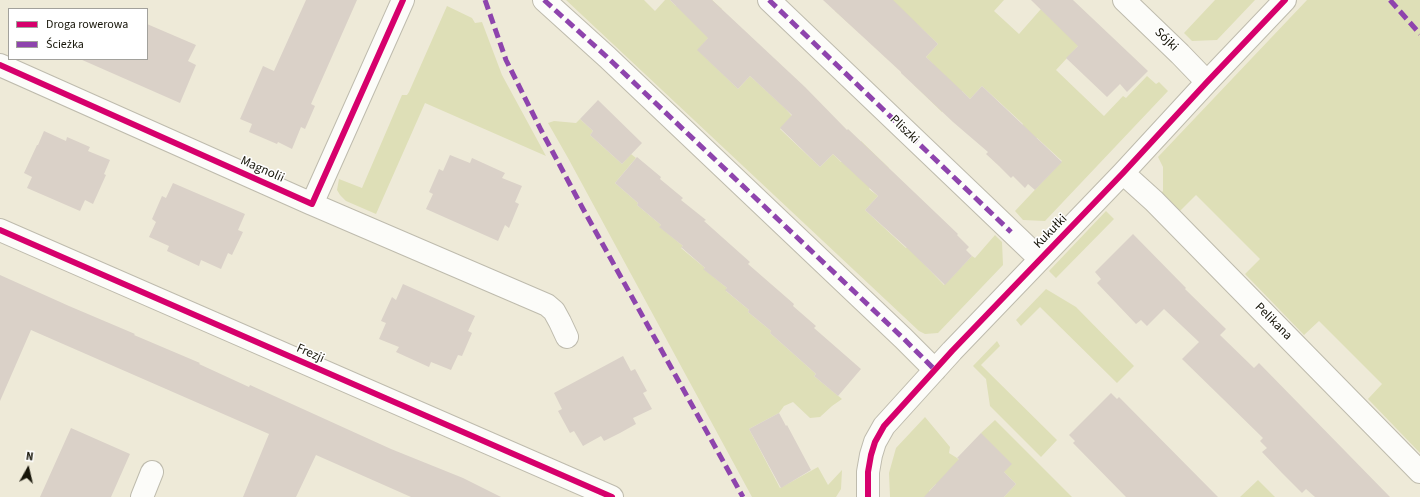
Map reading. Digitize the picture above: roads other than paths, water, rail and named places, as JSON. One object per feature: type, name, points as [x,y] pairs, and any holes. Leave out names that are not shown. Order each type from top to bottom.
[{"type":"street","points":[[312,204],[403,0]]},
{"type":"street","points":[[544,0],[607,57],[935,370]]},
{"type":"street","name":"Pliszki","points":[[769,0],[1040,259]]},
{"type":"street","name":"Sójki","points":[[1124,0],[1207,82]]},
{"type":"street","name":"Kukułki","points":[[868,497],[868,472],[871,455],[875,442],[884,426],[935,370],[1285,0]]},
{"type":"street","name":"Magnolii","points":[[0,65],[312,204],[548,305],[560,322],[566,337]]},
{"type":"street","name":"Pelikana","points":[[1123,173],[1154,201],[1420,472]]},
{"type":"street","name":"Frezji","points":[[0,230],[612,497]]},
{"type":"street","points":[[142,497],[152,472]]}]
